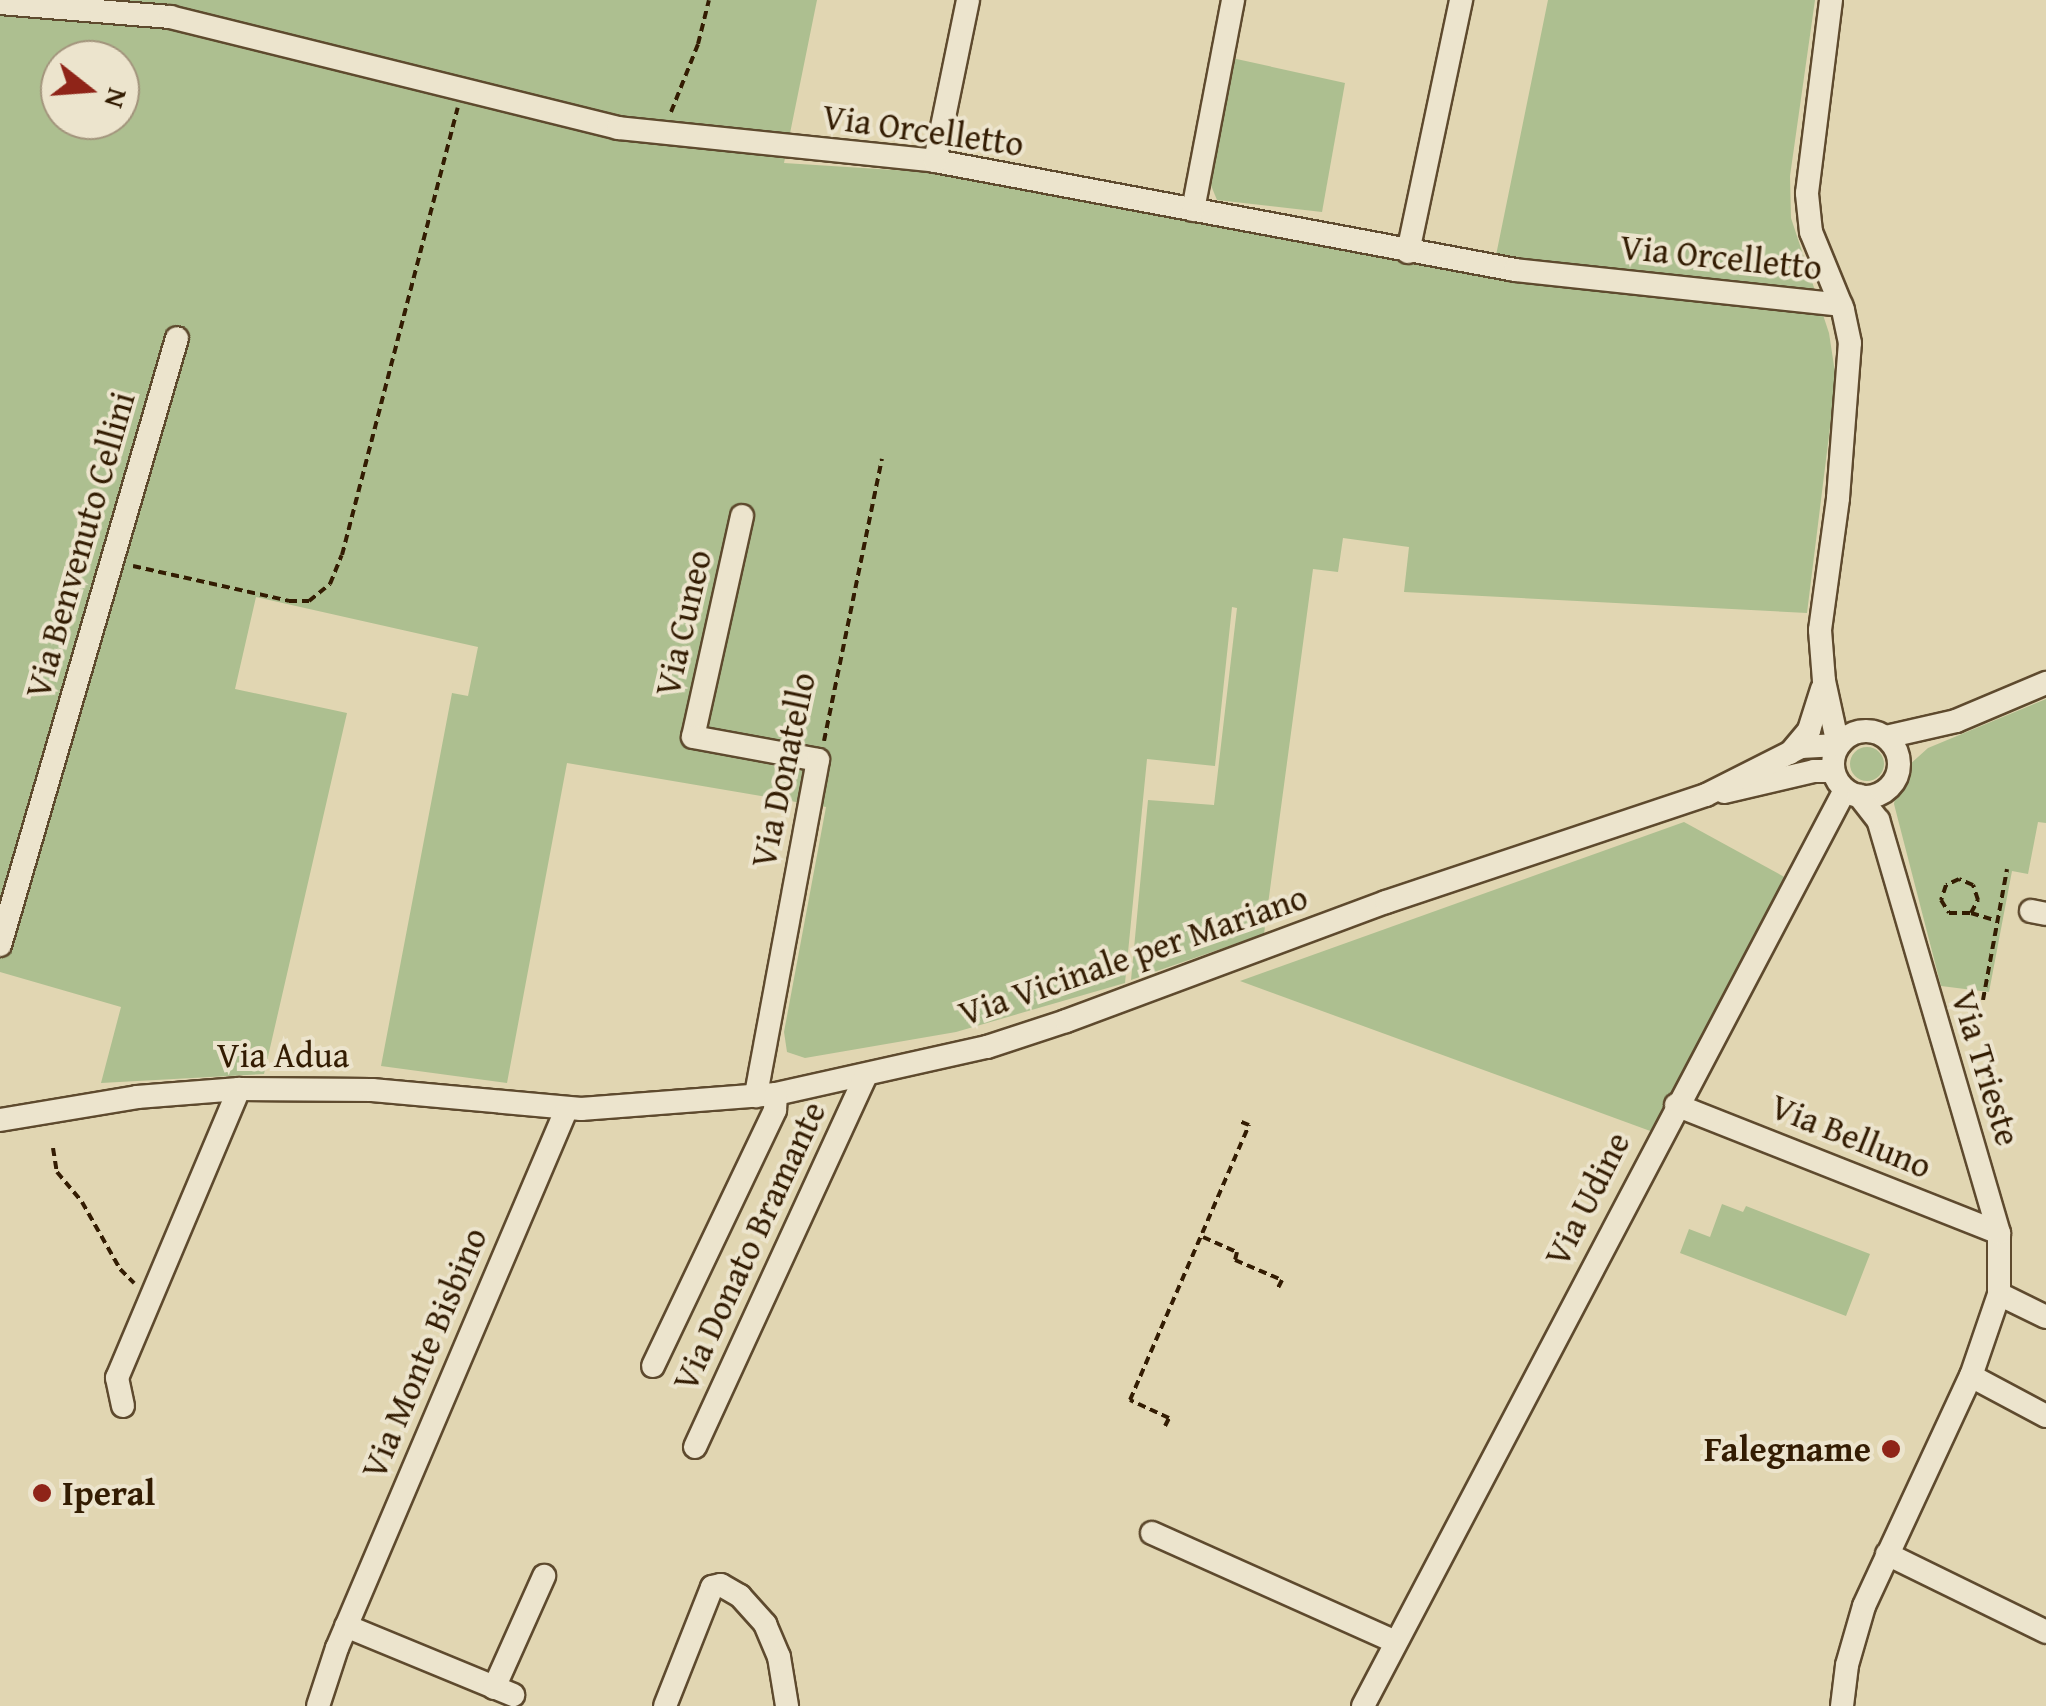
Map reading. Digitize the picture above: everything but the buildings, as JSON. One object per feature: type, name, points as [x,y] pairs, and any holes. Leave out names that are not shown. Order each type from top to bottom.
[{"type":"street","points":[[935,161],[968,0]]},
{"type":"street","points":[[1193,210],[1233,0]]},
{"type":"street","points":[[1408,252],[1461,0]]},
{"type":"street","points":[[1831,0],[1807,193],[1811,232],[1841,305],[1851,360],[1820,630],[1824,681],[1846,786]]},
{"type":"street","name":"Via Orcelletto","points":[[0,3],[170,17],[651,133],[935,161],[1515,270],[1841,305]]},
{"type":"street","name":"Via Benvenuto Cellini","points":[[0,945],[177,338]]},
{"type":"street","name":"Via Cuneo","points":[[742,516],[693,737],[818,760]]},
{"type":"street","points":[[1824,681],[1899,761]]},
{"type":"street","points":[[1790,752],[1810,730],[1824,681]]},
{"type":"street","points":[[1706,794],[1754,788],[1795,776],[1846,786],[1888,788],[1899,761],[1956,721],[2046,683]]},
{"type":"street","points":[[1706,794],[1790,752],[1838,746],[1850,734],[1876,734],[1956,721]]},
{"type":"street","points":[[1790,752],[1795,776]]},
{"type":"street","name":"Via Donatello","points":[[653,1366],[775,1110],[766,1095],[818,760]]},
{"type":"street","name":"Via Trieste","points":[[1842,1706],[1854,1636],[1887,1554],[1971,1376],[1998,1294],[1999,1234],[1884,842],[1872,807],[1846,786]]},
{"type":"street","name":"Via Udine","points":[[1362,1706],[1846,786]]},
{"type":"street","name":"Via Trieste","points":[[1884,842],[1888,788]]},
{"type":"street","name":"Via Vicinale per Mariano","points":[[567,1108],[766,1095],[987,1047],[1386,902],[1706,794]]},
{"type":"street","name":"Via Donato Bramante","points":[[696,1447],[866,1075]]},
{"type":"street","points":[[123,1406],[116,1378],[239,1088]]},
{"type":"street","name":"Via Adua","points":[[0,1120],[137,1097],[239,1088],[372,1090],[567,1108]]},
{"type":"street","name":"Via Belluno","points":[[1676,1105],[1999,1234]]},
{"type":"street","name":"Via Monte Bisbino","points":[[318,1706],[346,1626],[567,1108]]},
{"type":"street","points":[[1998,1294],[2046,1317]]},
{"type":"street","points":[[1971,1376],[2046,1416]]},
{"type":"street","points":[[1152,1533],[1396,1642]]},
{"type":"street","points":[[1887,1554],[2046,1632]]},
{"type":"street","points":[[346,1626],[504,1691],[544,1576]]},
{"type":"street","points":[[665,1706],[712,1587],[721,1585],[740,1596],[765,1624],[779,1658],[788,1706]]},
{"type":"path","points":[[651,133],[671,112],[698,44],[709,0]]},
{"type":"path","points":[[112,562],[289,601],[308,601],[330,584],[342,555],[462,88]]},
{"type":"path","name":"Via Donatello","points":[[818,760],[882,459]]},
{"type":"path","points":[[1984,1000],[2008,869]]},
{"type":"path","points":[[1941,900],[1946,885],[1967,880],[1977,892],[1970,912]]},
{"type":"path","points":[[1941,900],[1956,916],[1970,912],[1998,922]]},
{"type":"path","points":[[1931,902],[1941,900]]},
{"type":"path","points":[[1165,1426],[1169,1418],[1130,1400],[1249,1125],[1239,1121]]},
{"type":"path","points":[[53,1148],[57,1172],[82,1202],[120,1269],[149,1298]]},
{"type":"path","points":[[1202,1236],[1237,1252],[1236,1260],[1282,1280],[1278,1288]]},
{"type":"green space","points":[[0,0],[817,0],[784,163],[942,173],[1492,275],[1548,0],[1815,0],[1790,176],[1791,218],[1829,333],[1836,379],[1807,613],[1404,592],[1409,547],[1343,538],[1338,572],[1313,569],[1264,934],[1131,980],[1148,800],[1214,805],[1237,608],[1232,607],[1215,766],[1147,759],[1125,983],[956,1032],[805,1058],[787,1052],[784,1032],[826,807],[567,763],[507,1083],[381,1066],[452,693],[468,696],[478,647],[256,597],[235,689],[347,713],[264,1074],[101,1083],[121,1007],[0,972]]},
{"type":"green space","points":[[1232,58],[1345,83],[1322,212],[1217,200],[1210,183]]},
{"type":"green space","points":[[2046,699],[2046,823],[2038,822],[2028,874],[2012,871],[1989,992],[1941,986],[1894,804],[1898,775],[1928,748]]},
{"type":"green space","points":[[1867,747],[1879,752],[1884,764],[1879,776],[1867,781],[1855,776],[1850,764],[1855,752]]},
{"type":"green space","points":[[1684,822],[1788,879],[1653,1132],[1240,981]]},
{"type":"green space","points":[[1722,1204],[1743,1212],[1746,1206],[1870,1254],[1846,1316],[1680,1253],[1689,1229],[1710,1237]]},
{"type":"place","name":"Falegname","points":[[1891,1449]]},
{"type":"place","name":"Iperal","points":[[42,1493]]}]
